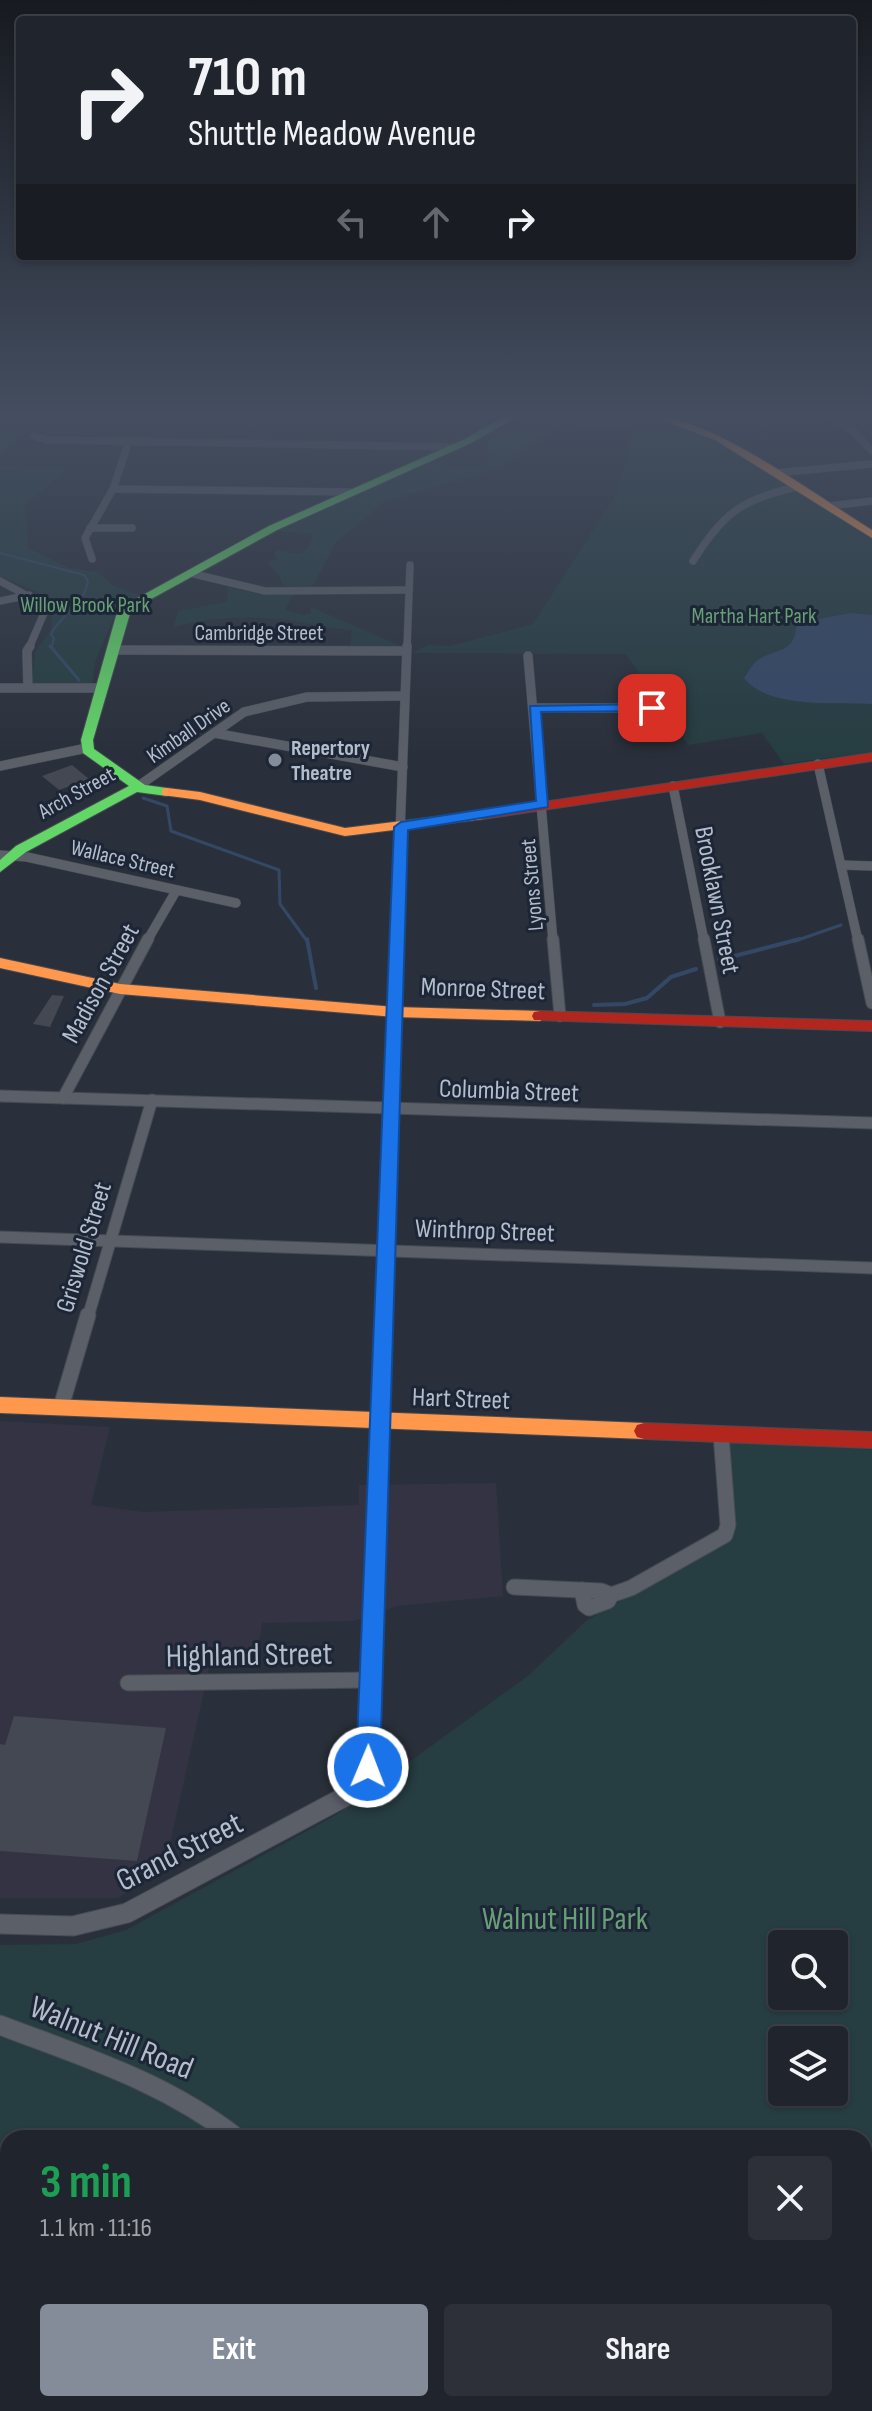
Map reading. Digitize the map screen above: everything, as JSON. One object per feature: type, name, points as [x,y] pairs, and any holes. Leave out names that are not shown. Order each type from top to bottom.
[{"type":"street","points":[[89,530],[85,538],[92,559]]},
{"type":"street","points":[[87,748],[101,688],[127,608],[269,530]]},
{"type":"street","points":[[693,561],[713,530]]},
{"type":"street","points":[[370,1680],[410,565]]},
{"type":"street","points":[[190,573],[265,591],[409,590]]},
{"type":"street","points":[[0,581],[40,604],[44,618],[27,651],[28,688]]},
{"type":"street","points":[[0,601],[29,595]]},
{"type":"street","name":"Cambridge Street","points":[[112,650],[405,651]]},
{"type":"street","name":"Lyons Street","points":[[528,656],[560,1016]]},
{"type":"street","points":[[0,688],[101,688]]},
{"type":"street","name":"Kimball Drive","points":[[137,787],[244,712],[307,697],[404,696]]},
{"type":"street","points":[[534,708],[652,708]]},
{"type":"street","points":[[214,733],[403,767]]},
{"type":"street","points":[[0,766],[87,748],[137,787],[207,798],[345,832],[401,827],[872,757]]},
{"type":"street","points":[[818,764],[872,1003]]},
{"type":"street","name":"Brooklawn Street","points":[[673,786],[720,1022]]},
{"type":"street","name":"Arch Street","points":[[4,859],[137,787]]},
{"type":"street","name":"Wallace Street","points":[[4,859],[236,903]]},
{"type":"street","points":[[841,865],[872,866]]},
{"type":"street","name":"Madison Street","points":[[63,1098],[176,891]]},
{"type":"street","name":"Monroe Street","points":[[0,963],[120,989],[395,1012],[872,1026]]},
{"type":"street","name":"Columbia Street","points":[[0,1096],[872,1123]]},
{"type":"street","name":"Griswold Street","points":[[61,1407],[152,1100]]},
{"type":"street","name":"Winthrop Street","points":[[0,1237],[872,1268]]},
{"type":"street","name":"Hart Street","points":[[0,1405],[872,1440]]},
{"type":"street","points":[[514,1587],[582,1590],[585,1605],[590,1608],[727,1534],[721,1434]]},
{"type":"street","name":"Highland Street","points":[[128,1683],[370,1680]]},
{"type":"street","name":"Grand Street","points":[[0,1924],[73,1926],[127,1913],[373,1782],[367,1761],[370,1680]]},
{"type":"street","name":"Walnut Hill Road","points":[[0,2025],[154,2084],[190,2103],[226,2130]]},
{"type":"shaded area","points":[[0,1421],[110,1427],[91,1505],[144,1512],[359,1505],[359,1485],[496,1483],[503,1596],[397,1606],[354,1621],[262,1623],[256,1666],[210,1664],[164,1870],[118,1898],[0,1898]]},
{"type":"green space","name":"Willow Brook Park","points":[[0,530],[27,530],[28,548],[69,568],[98,572],[113,586],[139,595],[116,612],[96,659],[92,683],[32,684],[35,652],[51,630],[52,608],[37,592],[0,576]]},
{"type":"green space","name":"Martha Hart Park","points":[[351,530],[336,542],[311,589],[283,586],[268,562],[277,559],[274,554],[278,550],[300,554],[309,546],[313,534],[277,531]]},
{"type":"green space","name":"Martha Hart Park","points":[[594,530],[856,530],[872,540],[872,752],[784,764],[762,733],[688,745],[626,654],[412,653],[428,645],[450,646],[533,624]]},
{"type":"green space","points":[[228,587],[258,594],[294,593],[285,610],[303,615],[311,613],[311,607],[401,646],[399,649],[350,649],[352,630],[271,618],[229,618],[174,627],[178,611],[227,602]]},
{"type":"green space","name":"Walnut Hill Park","points":[[729,1441],[872,1447],[872,2130],[0,2130],[0,1945],[76,1944],[126,1930],[336,1815],[529,1675],[587,1620],[729,1541]]},
{"type":"water","points":[[851,613],[872,615],[872,704],[785,699],[755,688],[744,678],[758,660],[789,645],[796,627]]},
{"type":"building","points":[[72,765],[89,779],[59,790],[42,776]]},
{"type":"building","points":[[52,995],[64,996],[50,1027],[33,1024]]},
{"type":"building","points":[[14,1716],[166,1728],[137,1861],[0,1851],[0,1744],[5,1745]]},
{"type":"waterway","points":[[0,553],[84,575],[88,581],[82,596],[51,634],[54,639],[51,647]]},
{"type":"waterway","points":[[51,647],[79,680]]},
{"type":"waterway","points":[[143,798],[167,806],[171,831],[279,870],[280,904],[307,941]]},
{"type":"waterway","points":[[795,941],[841,925]]},
{"type":"waterway","points":[[307,939],[316,988]]},
{"type":"waterway","points":[[719,960],[800,939]]},
{"type":"waterway","points":[[594,1005],[625,1004],[647,998],[671,977],[696,969]]},
{"type":"traffic: fast","points":[[167,792],[141,789],[88,750],[87,740],[122,616],[127,608],[270,530]]},
{"type":"traffic: fast","points":[[0,868],[21,849],[137,787]]},
{"type":"traffic: slow","points":[[863,530],[872,535]]},
{"type":"traffic: slow","points":[[167,792],[200,796],[345,832],[483,815]]},
{"type":"traffic: slow","points":[[0,963],[120,989],[395,1012],[540,1016]]},
{"type":"traffic: slow","points":[[0,1405],[644,1431]]},
{"type":"traffic: jam","points":[[483,815],[872,757]]},
{"type":"traffic: jam","points":[[540,1016],[872,1026]]},
{"type":"traffic: jam","points":[[644,1431],[872,1440]]},
{"type":"place","name":"Repertory Theatre","points":[[275,760]]},
{"type":"route","points":[[368,1767],[401,827],[543,804],[534,708],[652,708]]}]
